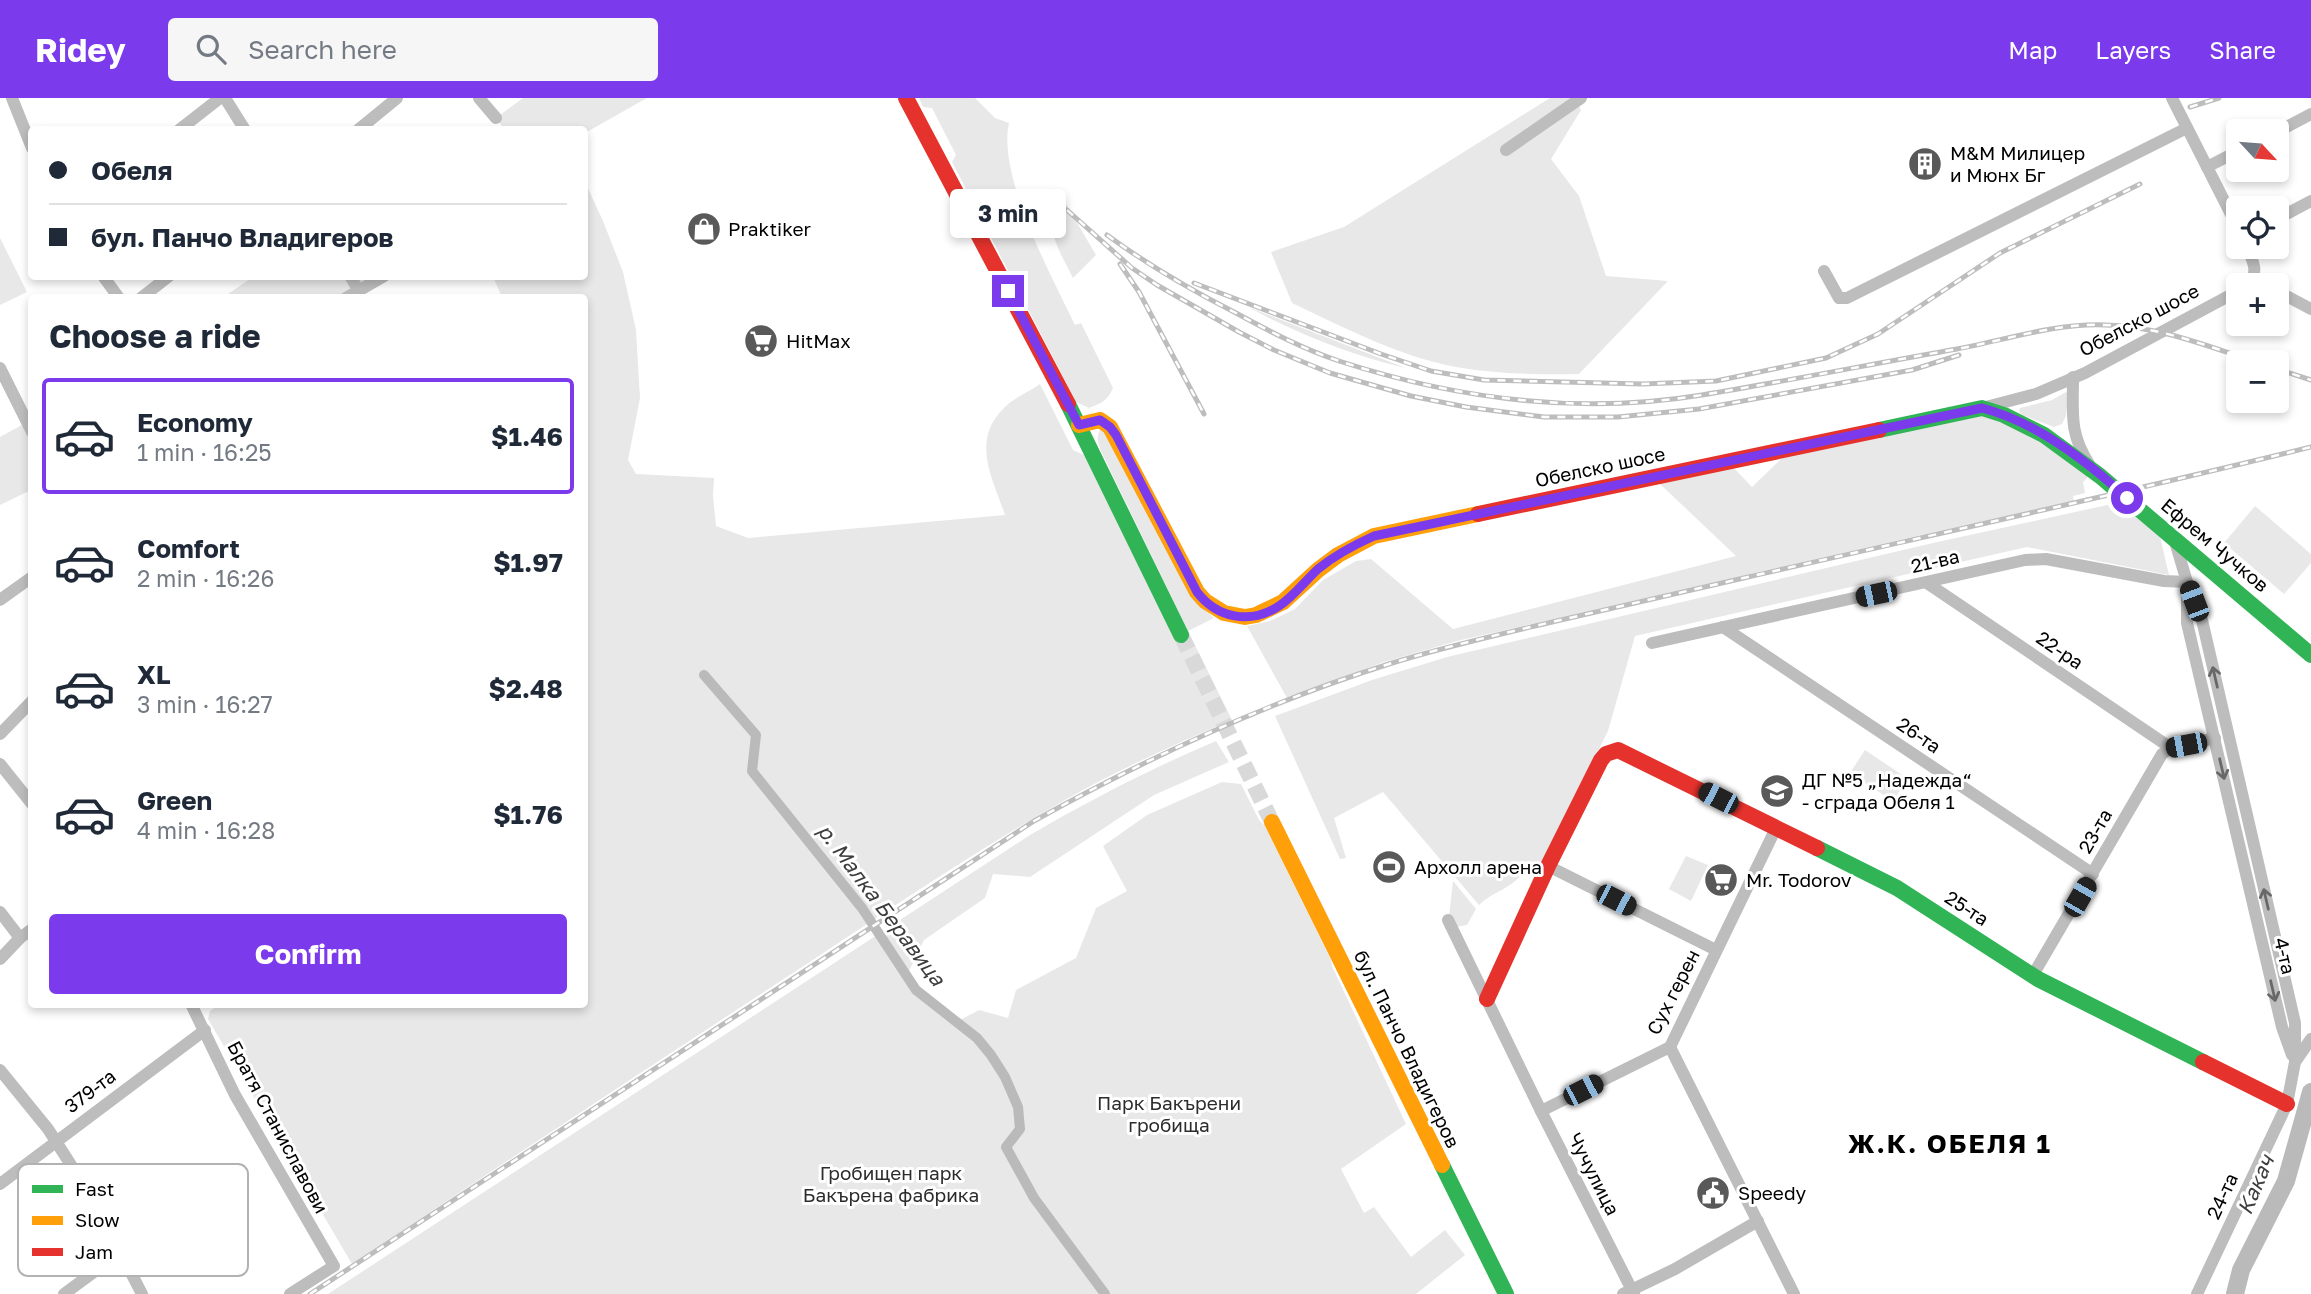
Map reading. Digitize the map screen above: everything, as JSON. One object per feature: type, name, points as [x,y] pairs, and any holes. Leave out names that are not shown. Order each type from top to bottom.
[{"type":"street","points":[[0,104],[12,98],[28,138]]},
{"type":"street","points":[[184,126],[223,98],[242,126]]},
{"type":"street","points":[[363,126],[397,98]]},
{"type":"street","points":[[479,98],[496,118]]},
{"type":"street","points":[[906,98],[1079,425],[1181,635]]},
{"type":"street","points":[[1506,150],[1581,98]]},
{"type":"street","points":[[2172,98],[2226,205]]},
{"type":"street","points":[[2289,126],[2311,114]]},
{"type":"street","points":[[1824,271],[1839,298],[1847,298],[2187,128]]},
{"type":"street","points":[[2207,167],[2226,157]]},
{"type":"street","points":[[2289,213],[2311,201]]},
{"type":"street","points":[[146,294],[164,280]]},
{"type":"street","points":[[359,294],[378,280]]},
{"type":"street","points":[[2289,297],[2311,309]]},
{"type":"street","name":"Обелско шосе","points":[[1079,425],[1100,420],[1110,427],[1197,592],[1214,610],[1239,617],[1256,616],[1279,606],[1340,553],[1374,536],[1982,408],[2036,394],[2226,298]]},
{"type":"street","points":[[0,368],[28,424]]},
{"type":"street","points":[[2073,377],[2073,427],[2078,447],[2090,467]]},
{"type":"street","name":"Ефрем Чучков","points":[[1982,408],[2000,413],[2057,443],[2090,467],[2311,655]]},
{"type":"street","name":"4-та","points":[[2174,536],[2187,582],[2202,620],[2292,1009],[2295,1023],[2295,1062]]},
{"type":"street","name":"21-ва","points":[[1652,643],[2035,559],[2164,581],[2187,582]]},
{"type":"street","points":[[0,600],[28,580]]},
{"type":"street","name":"4-та","points":[[2187,582],[2187,623],[2282,1027],[2295,1062]]},
{"type":"street","name":"22-ра","points":[[1927,583],[2171,748]]},
{"type":"street","name":"26-та","points":[[1723,627],[2093,874]]},
{"type":"street","points":[[0,734],[28,705]]},
{"type":"street","points":[[2171,748],[2215,738]]},
{"type":"street","name":"23-та","points":[[2033,975],[2162,754],[2171,748]]},
{"type":"street","name":"25-та","points":[[1548,866],[1601,760],[1611,751],[1623,751],[1897,888],[2033,975],[2287,1104]]},
{"type":"street","points":[[0,764],[28,799]]},
{"type":"street","name":"бул. Панчо Владигеров","points":[[1272,822],[1506,1294]]},
{"type":"street","name":"Сух герен","points":[[1541,1111],[1670,1047],[1776,828]]},
{"type":"street","points":[[1487,999],[1548,866],[1716,950]]},
{"type":"street","points":[[0,912],[20,938]]},
{"type":"street","name":"Чучулица","points":[[1448,920],[1630,1293]]},
{"type":"street","points":[[0,959],[28,932]]},
{"type":"street","name":"Братя Станиславови","points":[[195,1008],[235,1095],[334,1266],[290,1294]]},
{"type":"street","name":"379-та","points":[[26,1164],[205,1030]]},
{"type":"street","name":"24-та","points":[[2197,1294],[2287,1104],[2295,1062],[2311,1038]]},
{"type":"street","points":[[1670,1047],[1794,1294]]},
{"type":"street","points":[[0,1070],[48,1129],[71,1164]]},
{"type":"street","name":"379-та","points":[[0,1184],[18,1170]]},
{"type":"street","points":[[1630,1293],[1758,1221]]},
{"type":"street","points":[[64,1294],[88,1276]]},
{"type":"street","points":[[133,1276],[142,1294]]},
{"type":"green space","points":[[523,98],[647,98],[588,131],[588,126],[502,126],[496,118]]},
{"type":"green space","points":[[919,98],[975,98],[995,118],[1009,123],[1007,145],[1011,170],[1029,226],[1075,325],[1081,323],[1113,388],[1101,403],[1089,408],[1076,402],[952,162],[956,155],[932,108],[923,107]]},
{"type":"green space","points":[[1550,98],[1575,98],[1581,110],[1551,159],[1579,196],[1606,276],[1668,281],[1579,374],[1502,373],[1434,362],[1372,340],[1292,303],[1271,252],[1344,227]]},
{"type":"green space","points":[[588,188],[623,272],[636,330],[640,398],[628,460],[636,474],[714,478],[716,526],[748,538],[1005,515],[987,460],[988,434],[994,421],[1008,404],[1040,384],[1073,450],[1084,455],[1174,637],[1188,631],[1232,720],[1106,778],[996,841],[352,1264],[208,1019],[210,1011],[215,1008],[588,1008],[588,294],[501,294],[494,280],[588,280]]},
{"type":"green space","points":[[1063,199],[1096,255],[1073,278],[1058,249],[1053,229],[1053,219]]},
{"type":"green space","points":[[0,238],[27,292],[0,305]]},
{"type":"green space","points":[[249,280],[388,280],[354,294],[228,294]]},
{"type":"green space","points":[[1248,307],[1406,368],[1325,343]]},
{"type":"green space","points":[[2066,392],[2066,416],[2062,424],[2054,427],[2022,415],[2019,411],[2020,408],[2052,400]]},
{"type":"green space","points":[[1983,415],[2027,430],[2066,456],[2090,475],[2083,482],[2085,493],[2073,496],[2074,502],[1457,641],[1381,663],[1287,698],[1247,626],[1270,621],[1295,609],[1323,580],[1356,561],[1371,559],[1453,629],[1736,556],[1660,484],[1732,466],[1752,487],[1784,456]]},
{"type":"green space","points":[[28,422],[28,491],[0,505],[0,437]]},
{"type":"green space","points":[[1100,430],[1104,431],[1193,599],[1214,618],[1188,631],[1100,449]]},
{"type":"green space","points":[[2121,502],[2159,532],[2169,575],[2027,547],[1635,636],[1608,731],[1543,861],[1535,874],[1521,875],[1479,905],[1383,792],[1334,818],[1346,858],[1340,859],[1275,716],[1372,680],[1447,657],[1933,543]]},
{"type":"green space","points":[[2255,506],[2311,554],[2311,563],[2284,594],[2224,543]]},
{"type":"green space","name":"Парк Бакърени гробища","points":[[1216,741],[1229,762],[1154,795],[1030,877],[993,874],[985,898],[924,940],[909,971],[921,990],[960,1020],[979,1010],[1008,1018],[1016,990],[1076,958],[1096,908],[1127,891],[1103,846],[1147,815],[1222,782],[1241,784],[1259,820],[1265,826],[1331,960],[1406,1124],[1341,1169],[1364,1213],[1374,1207],[1411,1257],[1445,1230],[1465,1255],[1416,1294],[328,1294],[1030,835],[1122,785]]},
{"type":"green space","points":[[1865,750],[1908,779],[1893,801],[1850,773]]},
{"type":"green space","points":[[1686,856],[1708,865],[1691,901],[1669,889]]},
{"type":"green space","points":[[1453,881],[1476,909],[1467,925],[1456,927],[1449,917]]},
{"type":"waterway","name":"р. Малка Беравица","points":[[704,675],[756,735],[752,771],[862,908],[916,990],[977,1038],[991,1055],[1005,1077],[1018,1107],[1020,1129],[1006,1147],[1034,1198],[1105,1294]]},
{"type":"waterway","name":"Какач","points":[[2235,1294],[2241,1270],[2286,1181],[2311,1092]]},
{"type":"tunnel","points":[[1181,635],[1272,822]]},
{"type":"railway","points":[[2190,107],[2219,98]]},
{"type":"railway","points":[[1194,283],[1431,371],[1484,380],[1643,384],[1716,381],[1826,358],[1878,334],[2000,253],[2140,184]]},
{"type":"railway","points":[[1067,210],[1132,268],[1157,285],[1274,350],[1330,373],[1411,396],[1466,407],[1544,417],[1618,417],[1699,409],[1912,370],[1959,355]]},
{"type":"railway","points":[[1107,235],[1186,286],[1312,351],[1383,374],[1428,385],[1519,400],[1610,403],[1702,395],[1957,349],[2049,329],[2086,325],[2144,329],[2226,352]]},
{"type":"railway","points":[[1120,264],[1139,292],[1204,414]]},
{"type":"railway","points":[[2289,373],[2311,380]]},
{"type":"railway","points":[[310,1294],[1034,821],[1120,775],[1252,714],[1343,679],[1470,642],[2311,447]]},
{"type":"traffic: fast","points":[[1068,404],[1181,635]]},
{"type":"traffic: fast","points":[[1879,430],[1982,408],[2004,415],[2044,435],[2100,476],[2311,655]]},
{"type":"traffic: fast","points":[[1817,848],[1897,888],[2038,979],[2203,1062]]},
{"type":"traffic: fast","points":[[1442,1165],[1506,1294]]},
{"type":"traffic: slow","points":[[1079,425],[1100,420],[1110,427],[1197,592],[1205,601],[1224,613],[1245,617],[1256,615],[1283,602],[1338,555],[1374,536],[1478,514]]},
{"type":"traffic: slow","points":[[1272,822],[1442,1165]]},
{"type":"traffic: jam","points":[[906,98],[1068,404]]},
{"type":"traffic: jam","points":[[1478,514],[1879,430]]},
{"type":"traffic: jam","points":[[1487,999],[1548,866],[1606,754],[1618,750],[1817,848]]},
{"type":"traffic: jam","points":[[2203,1062],[2287,1104]]},
{"type":"place","name":"М&M Mилицер и Мюнх Бг","points":[[1925,164]]},
{"type":"place","name":"Praktiker","points":[[704,229]]},
{"type":"place","name":"HitMax","points":[[761,341]]},
{"type":"place","name":"ДГ №5 „Надежда“ - сграда Обеля 1","points":[[1777,791]]},
{"type":"place","name":"Архолл арена","points":[[1389,867]]},
{"type":"place","name":"Mr. Todorov","points":[[1721,880]]},
{"type":"place","name":"Speedy","points":[[1713,1193]]},
{"type":"district","name":"Ж.К. ОБЕЛЯ 1","points":[[1950,1144]]},
{"type":"route","points":[[1008,291],[1079,425],[1100,420],[1116,435],[1197,592],[1214,610],[1239,617],[1256,616],[1279,606],[1340,553],[1374,536],[1982,408],[2000,413],[2057,443],[2127,498]]},
{"type":"park label","name":"Гробищен парк Бакърена фабрика","points":[[891,1184]]}]
